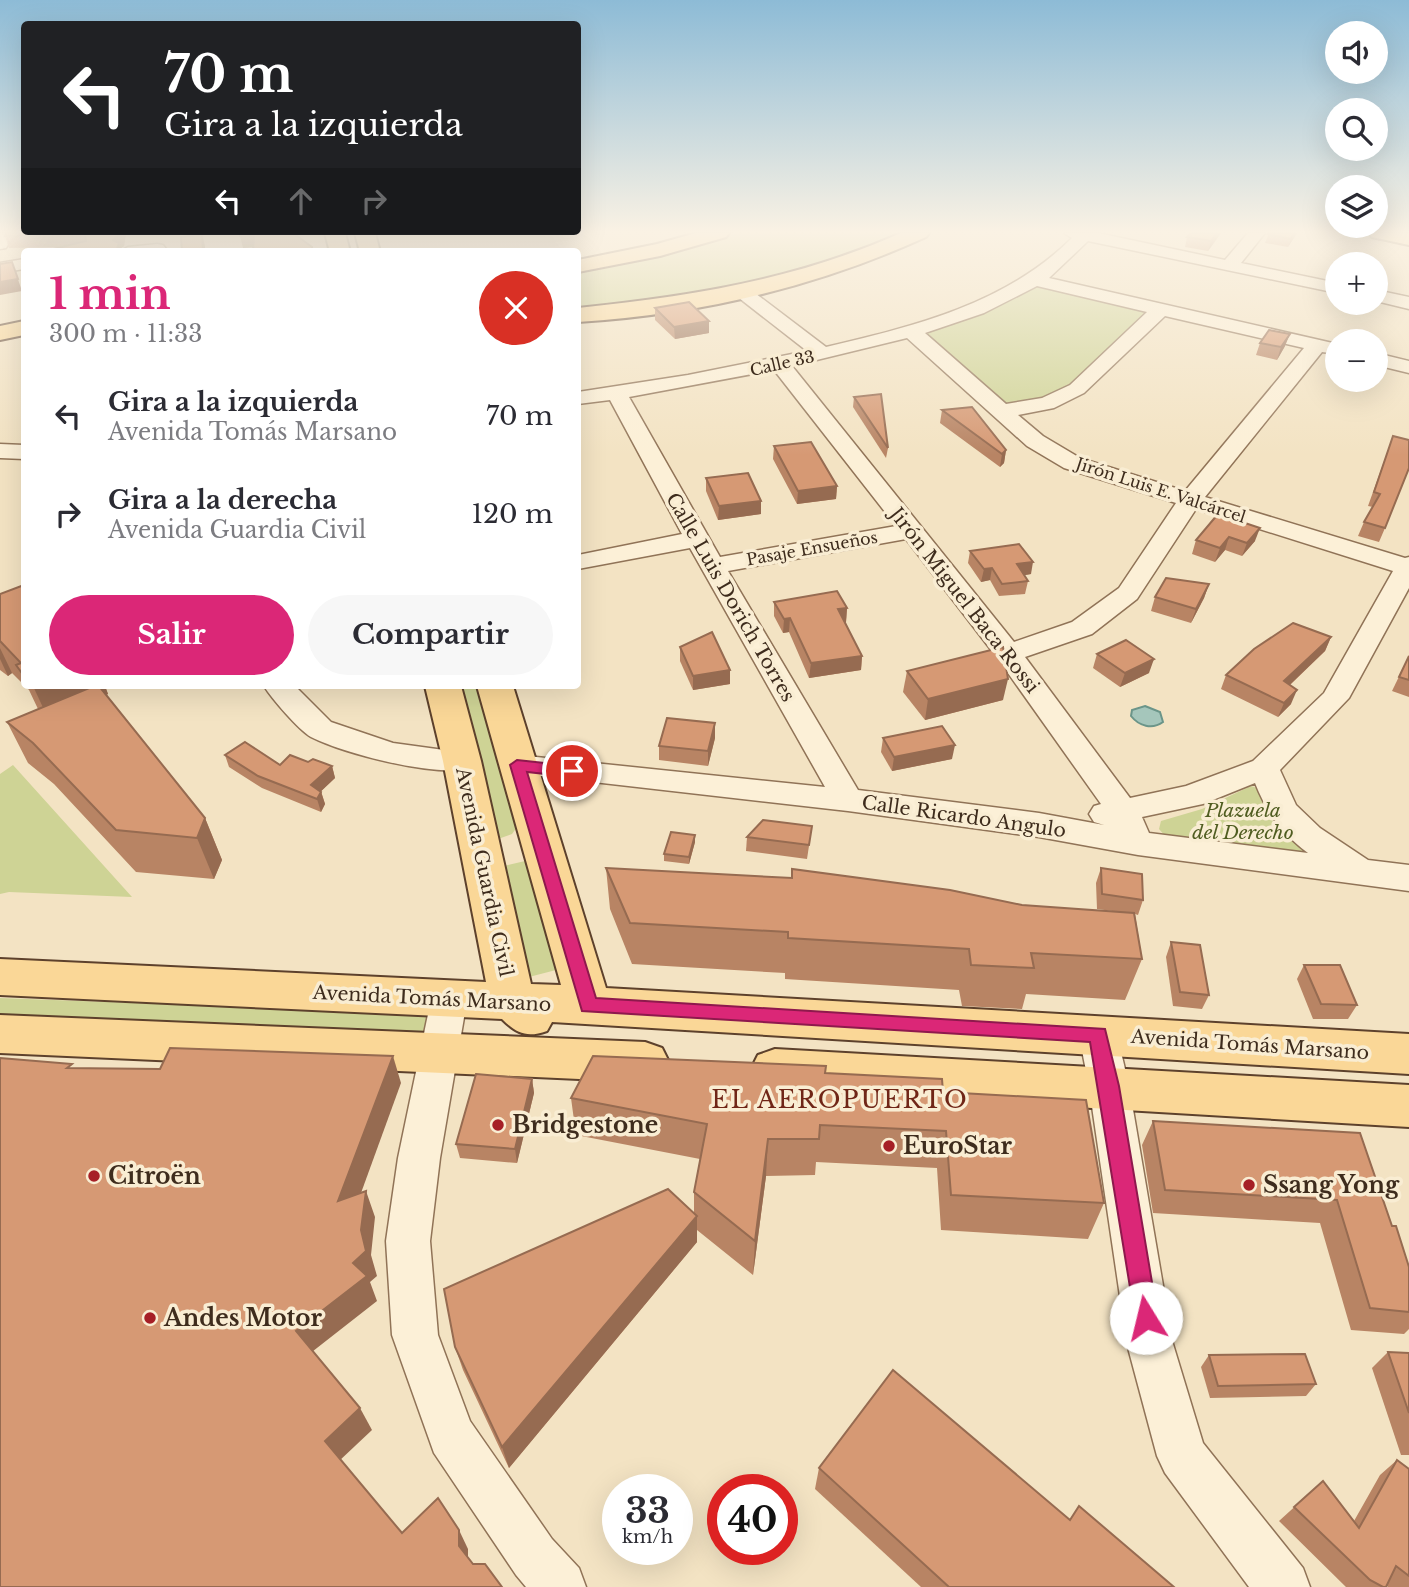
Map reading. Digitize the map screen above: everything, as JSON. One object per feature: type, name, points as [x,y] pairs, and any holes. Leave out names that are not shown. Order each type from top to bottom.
[{"type":"main road","points":[[581,315],[663,307]]},
{"type":"main road","points":[[0,333],[21,329]]},
{"type":"main road","points":[[0,348],[21,344]]},
{"type":"main road","name":"Avenida Guardia Civil","points":[[444,689],[462,761],[512,1000],[540,1025],[594,1059]]},
{"type":"main road","points":[[496,689],[589,1006]]},
{"type":"main road","points":[[477,836],[495,851],[512,850],[530,837],[533,817]]},
{"type":"main road","name":"Avenida Tomás Marsano","points":[[0,977],[449,1000],[512,1000],[1409,1054]]},
{"type":"main road","points":[[0,1034],[684,1064]]},
{"type":"main road","points":[[738,1067],[1409,1105]]},
{"type":"street","points":[[761,307],[823,354]]},
{"type":"street","name":"Calle 33","points":[[581,398],[781,365],[911,331],[981,307]]},
{"type":"street","points":[[1153,307],[1325,347]]},
{"type":"street","points":[[1000,411],[1047,404],[1077,389],[1161,309]]},
{"type":"street","name":"Jirón Luis E. Valcárcel","points":[[911,331],[1035,441],[1072,463],[1408,567]]},
{"type":"street","points":[[1008,653],[1082,628],[1128,593],[1189,501],[1325,349]]},
{"type":"street","points":[[1388,362],[1409,367]]},
{"type":"street","name":"Jirón Miguel Baca Rossi","points":[[781,365],[1008,653],[1123,811],[1139,843]]},
{"type":"street","name":"Calle Luis Dorich Torres","points":[[617,393],[712,566],[848,800]]},
{"type":"street","points":[[0,451],[21,452]]},
{"type":"street","name":"Pasaje Ensueños","points":[[712,566],[912,531]]},
{"type":"street","points":[[581,561],[697,539]]},
{"type":"street","points":[[1040,825],[1192,796],[1264,768],[1335,698],[1408,567]]},
{"type":"street","points":[[281,689],[320,729],[389,752],[437,761],[462,761]]},
{"type":"street","name":"Calle Ricardo Angulo","points":[[517,765],[848,800],[1040,825],[1139,843],[1409,878]]},
{"type":"street","points":[[1264,768],[1285,812],[1297,827],[1364,873]]},
{"type":"street","points":[[449,1000],[419,1158],[408,1241],[415,1335],[451,1436],[534,1557],[560,1587]]},
{"type":"street","points":[[1098,1035],[1109,1086],[1150,1344],[1182,1456],[1284,1587]]},
{"type":"green space","points":[[976,307],[1134,307],[1153,312],[1072,387],[1043,402],[1001,407],[915,332]]},
{"type":"green space","points":[[456,689],[482,689],[517,827],[512,834],[498,839]]},
{"type":"green space","points":[[13,765],[132,897],[9,892],[0,894],[0,774]]},
{"type":"green space","name":"Plazuela del Derecho","points":[[1251,786],[1257,788],[1311,852],[1309,856],[1166,837],[1159,829],[1161,821],[1202,809]]},
{"type":"green space","points":[[525,861],[556,970],[529,977],[500,867]]},
{"type":"green space","points":[[0,998],[428,1014],[421,1041],[0,1021]]},
{"type":"water","points":[[1145,706],[1160,712],[1163,722],[1150,726],[1131,716],[1132,710]]},
{"type":"building","points":[[694,307],[709,321],[674,327],[655,308]]},
{"type":"building","points":[[1269,330],[1290,334],[1281,347],[1260,343]]},
{"type":"building","points":[[881,394],[888,448],[854,397]]},
{"type":"building","points":[[972,407],[1006,450],[1002,454],[942,410]]},
{"type":"building","points":[[1393,436],[1409,440],[1409,468],[1385,528],[1364,522],[1380,494],[1374,492]]},
{"type":"building","points":[[811,442],[837,486],[798,491],[774,446]]},
{"type":"building","points":[[748,473],[761,501],[719,506],[706,478]]},
{"type":"building","points":[[1218,514],[1260,528],[1247,543],[1229,537],[1220,548],[1196,540]]},
{"type":"building","points":[[1019,544],[1033,562],[1017,564],[1028,581],[1002,584],[992,568],[984,569],[970,551]]},
{"type":"building","points":[[1166,578],[1209,584],[1196,609],[1155,597]]},
{"type":"building","points":[[21,586],[21,663],[0,641],[0,594]]},
{"type":"building","points":[[837,591],[847,608],[838,609],[862,656],[811,663],[790,618],[784,619],[774,602]]},
{"type":"building","points":[[1293,623],[1331,637],[1284,681],[1297,690],[1284,703],[1226,675],[1254,649]]},
{"type":"building","points":[[712,632],[730,670],[693,676],[680,647]]},
{"type":"building","points":[[1126,640],[1154,659],[1125,673],[1097,654]]},
{"type":"building","points":[[1003,647],[1008,679],[928,699],[907,671]]},
{"type":"building","points":[[1409,656],[1409,680],[1399,677]]},
{"type":"building","points":[[87,689],[101,689],[205,818],[197,838],[116,830],[33,743],[7,722]]},
{"type":"building","points":[[667,718],[715,723],[708,751],[659,746]]},
{"type":"building","points":[[942,726],[955,745],[894,757],[883,738]]},
{"type":"building","points":[[245,742],[280,765],[290,755],[308,762],[313,759],[332,766],[311,785],[321,792],[317,799],[258,776],[225,755]]},
{"type":"building","points":[[763,820],[812,826],[809,845],[747,837]]},
{"type":"building","points":[[671,832],[695,835],[689,857],[664,854]]},
{"type":"building","points":[[606,868],[792,878],[792,869],[950,890],[1022,905],[1134,913],[1142,959],[1031,953],[1034,968],[971,965],[969,949],[788,938],[788,932],[630,923]]},
{"type":"building","points":[[1101,868],[1142,874],[1143,900],[1102,894]]},
{"type":"building","points":[[1171,942],[1200,945],[1209,995],[1180,992]]},
{"type":"building","points":[[1304,965],[1340,965],[1357,1005],[1321,1004]]},
{"type":"building","points":[[170,1048],[393,1056],[338,1201],[366,1191],[361,1230],[366,1251],[353,1263],[367,1276],[296,1331],[360,1408],[325,1441],[402,1533],[438,1498],[459,1530],[459,1546],[473,1564],[485,1564],[502,1587],[0,1587],[0,1058],[72,1064],[67,1068],[160,1069]]},
{"type":"building","points":[[593,1056],[826,1066],[825,1073],[942,1079],[943,1092],[1086,1100],[1104,1203],[951,1195],[946,1131],[820,1125],[819,1139],[768,1139],[755,1241],[694,1192],[707,1124],[571,1098]]},
{"type":"building","name":"Bridgestone","points":[[476,1074],[532,1079],[515,1149],[456,1144]]},
{"type":"building","points":[[1153,1121],[1360,1133],[1409,1267],[1409,1312],[1370,1308],[1337,1200],[1165,1190]]},
{"type":"building","points":[[668,1189],[697,1216],[502,1447],[455,1347],[444,1289]]},
{"type":"building","points":[[1388,1352],[1409,1353],[1409,1413]]},
{"type":"building","points":[[1305,1354],[1316,1384],[1218,1386],[1209,1355]]},
{"type":"building","points":[[893,1370],[1070,1520],[1079,1506],[1174,1587],[949,1587],[819,1468]]},
{"type":"building","points":[[1397,1460],[1409,1469],[1409,1576],[1396,1566],[1386,1587],[1383,1587],[1370,1580],[1294,1507],[1323,1481],[1359,1528]]},
{"type":"place","name":"Bridgestone","points":[[498,1125]]},
{"type":"place","name":"EuroStar","points":[[889,1146]]},
{"type":"place","name":"Citroën","points":[[94,1176]]},
{"type":"place","name":"Ssang Yong","points":[[1249,1185]]},
{"type":"place","name":"Andes Motor","points":[[150,1318]]},
{"type":"district","name":"EL AEROPUERTO","points":[[840,1100]]},
{"type":"route","points":[[572,771],[517,765],[589,1006],[1098,1035],[1109,1086],[1146,1318]]}]
